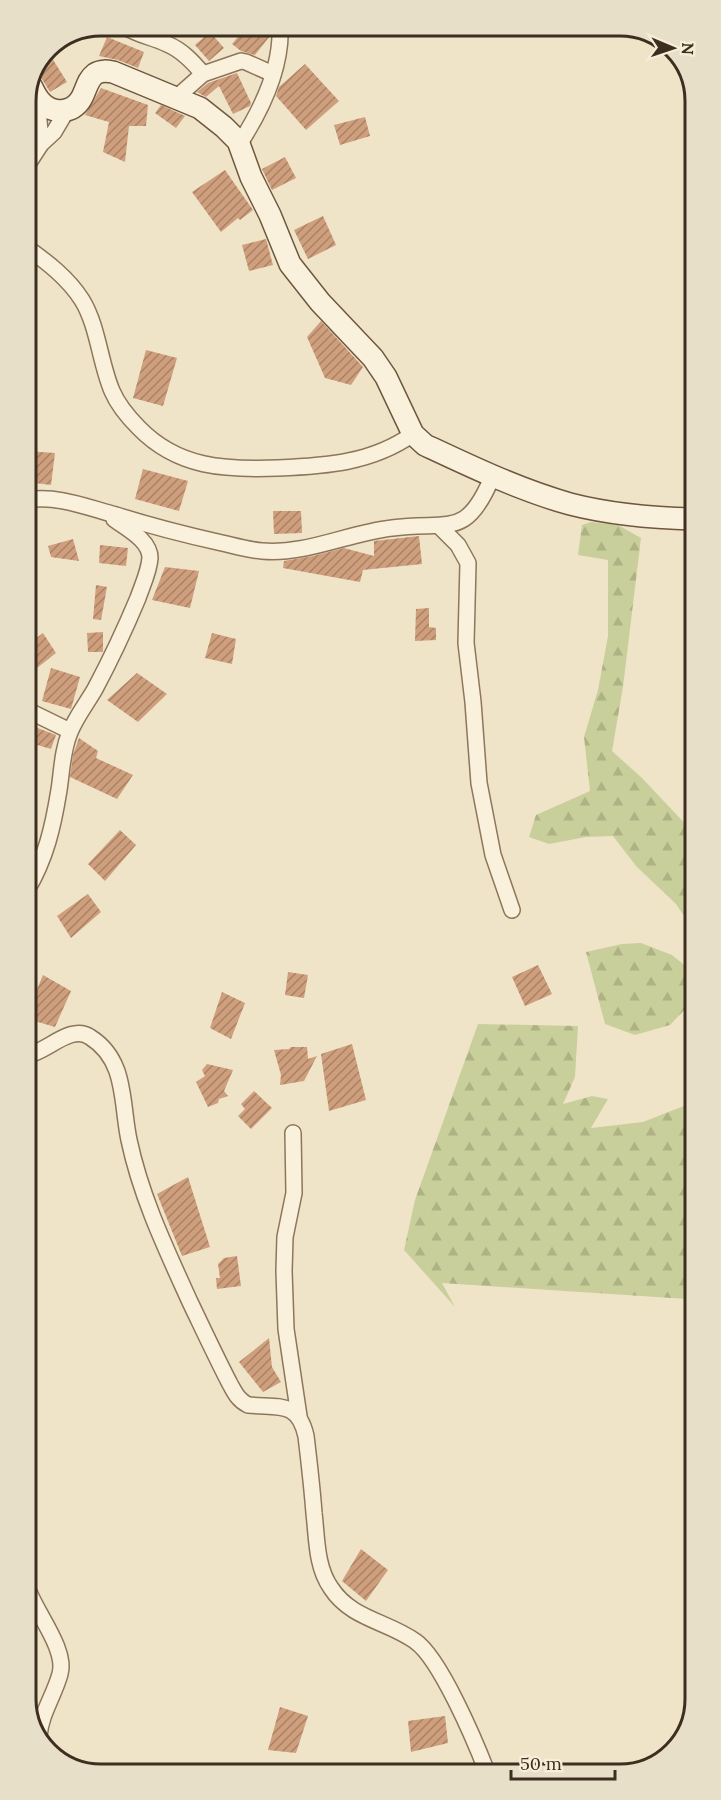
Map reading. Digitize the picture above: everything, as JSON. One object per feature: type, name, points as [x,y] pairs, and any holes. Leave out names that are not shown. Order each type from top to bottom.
[{"type":"street","points":[[145,36],[183,52],[203,74]]},
{"type":"street","points":[[240,143],[255,120],[273,74],[279,52],[280,36]]},
{"type":"street","points":[[177,97],[203,74],[241,61],[273,74]]},
{"type":"street","points":[[36,94],[46,106],[53,110],[72,109],[80,101],[95,74],[106,71],[177,97],[200,108],[213,118],[240,143],[251,177],[290,264],[320,302],[374,358],[386,377],[413,434],[425,446],[531,491],[572,504],[606,511],[685,518]]},
{"type":"street","points":[[36,106],[41,144]]},
{"type":"street","points":[[36,152],[54,132],[67,110]]},
{"type":"street","points":[[36,255],[62,275],[83,302],[112,392],[125,414],[172,455],[218,467],[242,469],[329,465],[362,459],[402,442],[413,434]]},
{"type":"street","points":[[36,500],[59,500],[189,536],[260,551],[279,552],[394,527],[416,525],[440,527],[454,524],[468,517],[476,509],[493,475]]},
{"type":"street","points":[[36,875],[48,848],[62,760],[70,731],[95,689],[127,625],[150,561],[146,544],[105,512]]},
{"type":"street","points":[[440,527],[458,545],[468,563],[466,643],[479,783],[494,855],[512,910]]},
{"type":"street","points":[[36,714],[70,731]]},
{"type":"street","points":[[36,1052],[72,1034],[82,1033],[90,1036],[106,1050],[117,1066],[131,1147],[157,1230],[230,1384],[238,1399],[248,1405],[283,1407],[299,1416]]},
{"type":"street","points":[[293,1133],[295,1185],[285,1237],[286,1329],[299,1416],[306,1436],[318,1549],[325,1577],[331,1589],[352,1609],[414,1640],[432,1658],[483,1764]]},
{"type":"street","points":[[36,1606],[57,1647],[62,1662],[60,1674],[41,1724]]},
{"type":"green space","points":[[591,522],[618,525],[641,538],[623,687],[612,751],[642,778],[685,824],[685,918],[676,904],[636,866],[613,836],[586,837],[549,844],[529,837],[536,815],[590,791],[584,737],[598,690],[608,636],[608,560],[578,555],[582,525]]},
{"type":"green space","points":[[641,943],[672,955],[685,966],[685,1009],[670,1025],[635,1035],[605,1024],[586,952],[622,944]]},
{"type":"green space","points":[[478,1024],[578,1026],[575,1077],[563,1104],[592,1096],[608,1099],[591,1128],[643,1122],[685,1106],[685,1299],[442,1283],[455,1307],[404,1250],[415,1200]]},
{"type":"building","points":[[205,36],[214,36],[224,48],[209,61],[195,45]]},
{"type":"building","points":[[239,36],[270,36],[255,55],[241,51],[232,44]]},
{"type":"building","points":[[107,37],[144,52],[138,68],[99,56]]},
{"type":"building","points":[[52,58],[67,82],[50,92],[41,77]]},
{"type":"building","points":[[305,64],[339,101],[306,130],[276,96],[279,87]]},
{"type":"building","points":[[237,73],[251,103],[250,106],[233,114],[219,86],[206,97],[197,92],[208,83]]},
{"type":"building","points":[[101,88],[148,105],[146,126],[129,126],[125,162],[103,152],[109,122],[85,115]]},
{"type":"building","points":[[161,105],[185,116],[176,128],[155,113]]},
{"type":"building","points":[[365,117],[370,136],[340,145],[334,125]]},
{"type":"building","points":[[285,157],[296,178],[272,190],[262,169]]},
{"type":"building","points":[[225,170],[253,210],[240,220],[238,218],[221,232],[192,192]]},
{"type":"building","points":[[323,216],[336,245],[308,259],[294,230]]},
{"type":"building","points":[[266,239],[273,265],[249,271],[242,245]]},
{"type":"building","points":[[321,321],[363,367],[351,385],[325,378],[307,337]]},
{"type":"building","points":[[146,350],[177,358],[163,406],[133,398]]},
{"type":"building","points":[[36,452],[55,453],[51,485],[36,483]]},
{"type":"building","points":[[143,469],[188,481],[179,511],[135,499]]},
{"type":"building","points":[[273,511],[301,511],[302,533],[274,534]]},
{"type":"building","points":[[419,536],[422,564],[363,570],[360,582],[283,568],[284,561],[344,548],[374,556],[374,541]]},
{"type":"building","points":[[73,539],[79,561],[51,557],[48,546]]},
{"type":"building","points":[[100,545],[128,548],[126,566],[99,563]]},
{"type":"building","points":[[165,567],[199,571],[190,608],[152,600]]},
{"type":"building","points":[[96,585],[107,587],[101,620],[93,619]]},
{"type":"building","points":[[429,608],[429,627],[436,628],[436,640],[415,641],[416,609]]},
{"type":"building","points":[[103,632],[103,652],[88,652],[87,633]]},
{"type":"building","points":[[43,633],[56,653],[36,669],[36,638]]},
{"type":"building","points":[[212,633],[236,639],[232,664],[205,658]]},
{"type":"building","points":[[51,668],[80,677],[71,709],[42,701]]},
{"type":"building","points":[[137,673],[167,694],[138,722],[107,700]]},
{"type":"building","points":[[36,727],[56,735],[51,749],[36,745]]},
{"type":"building","points":[[79,738],[98,751],[96,758],[133,775],[117,799],[70,777],[73,755]]},
{"type":"building","points":[[120,830],[136,845],[105,881],[88,864]]},
{"type":"building","points":[[88,894],[101,912],[71,938],[57,916]]},
{"type":"building","points":[[538,965],[552,994],[525,1006],[512,977]]},
{"type":"building","points":[[288,972],[308,975],[304,998],[285,995]]},
{"type":"building","points":[[43,975],[71,991],[55,1027],[36,1021],[36,992]]},
{"type":"building","points":[[222,992],[245,1003],[231,1039],[210,1028]]},
{"type":"building","points":[[352,1044],[366,1100],[329,1111],[321,1054]]},
{"type":"building","points":[[307,1047],[308,1059],[317,1056],[304,1081],[280,1085],[281,1075],[274,1050]]},
{"type":"building","points":[[207,1064],[233,1070],[224,1091],[228,1096],[208,1107],[196,1082],[205,1076],[202,1070]]},
{"type":"building","points":[[254,1091],[272,1108],[251,1129],[238,1116],[245,1109],[241,1104]]},
{"type":"building","points":[[188,1177],[210,1247],[182,1256],[157,1194]]},
{"type":"building","points":[[237,1256],[241,1286],[217,1289],[216,1278],[220,1278],[218,1264],[224,1258]]},
{"type":"building","points":[[269,1338],[272,1367],[281,1382],[263,1392],[239,1362]]},
{"type":"building","points":[[361,1549],[388,1570],[366,1601],[342,1581]]},
{"type":"building","points":[[280,1707],[308,1716],[296,1753],[268,1750]]},
{"type":"building","points":[[445,1716],[448,1743],[411,1752],[408,1721]]}]
